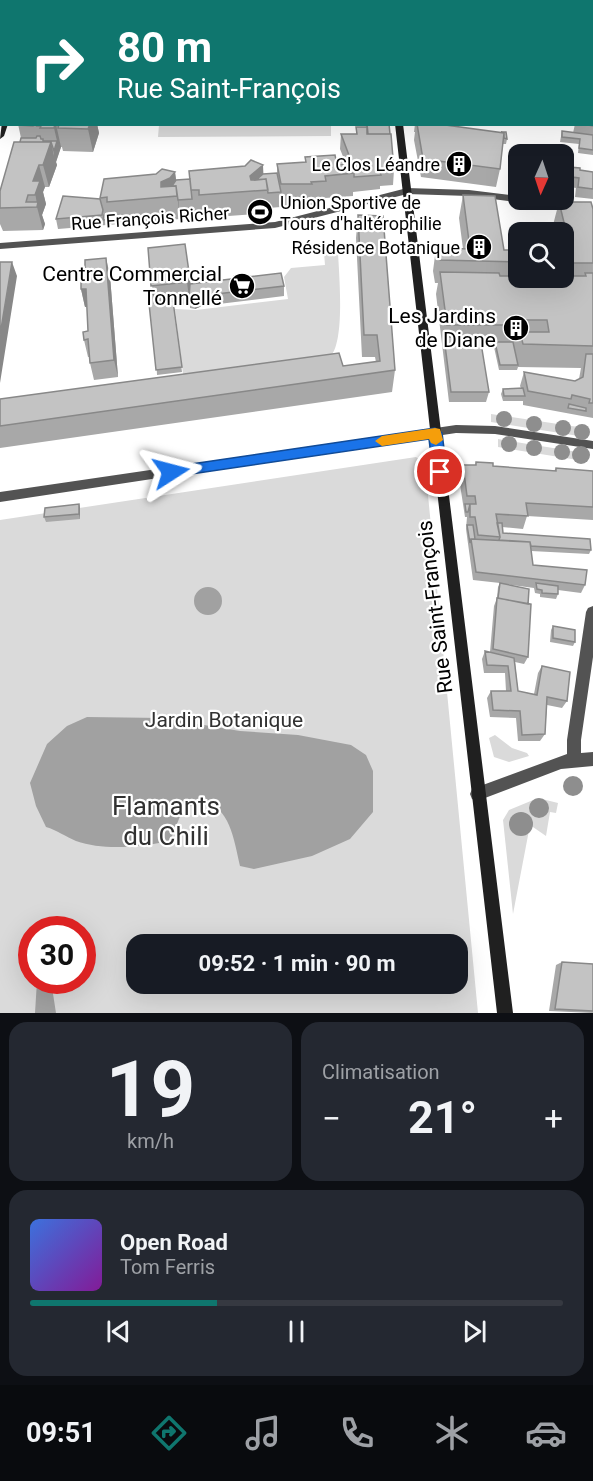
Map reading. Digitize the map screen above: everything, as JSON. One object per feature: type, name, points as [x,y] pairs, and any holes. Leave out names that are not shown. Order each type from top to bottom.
[{"type":"street","name":"Rue Saint-François","points":[[399,126],[477,794],[505,1013]]},
{"type":"street","name":"Rue François Richer","points":[[0,246],[269,225],[407,191],[469,193],[508,198]]},
{"type":"street","points":[[574,206],[593,209]]},
{"type":"street","points":[[0,497],[456,429],[495,430],[593,445]]},
{"type":"street","points":[[574,760],[574,740],[593,612]]},
{"type":"street","points":[[477,794],[546,767],[574,760],[593,759]]},
{"type":"green space","points":[[159,126],[331,126],[331,136],[158,137]]},
{"type":"green space","points":[[338,252],[340,322],[335,348],[331,356],[184,382],[175,309],[196,310],[288,299],[284,277],[291,268],[325,265],[324,253]]},
{"type":"green space","points":[[491,414],[585,428],[585,437],[491,422]]},
{"type":"green space","points":[[498,439],[584,453],[584,461],[498,447]]},
{"type":"green space","name":"Jardin Botanique","points":[[416,457],[425,464],[478,1013],[0,1013],[0,520]]},
{"type":"green space","points":[[495,735],[512,748],[527,753],[529,756],[509,762],[494,757],[489,738]]},
{"type":"green space","points":[[538,798],[558,803],[556,813],[550,812],[546,836],[530,825],[513,914],[503,820],[509,810]]},
{"type":"shaded area","points":[[208,587],[218,591],[222,601],[218,611],[208,615],[198,611],[194,601],[198,591]]},
{"type":"shaded area","name":"Flamants du Chili","points":[[87,717],[162,718],[240,731],[298,735],[351,745],[366,755],[373,771],[373,812],[350,839],[312,856],[254,869],[240,866],[225,818],[219,810],[209,805],[198,804],[183,809],[170,841],[123,847],[98,846],[76,841],[46,827],[36,806],[30,783],[47,744],[67,726]]},
{"type":"shaded area","points":[[36,994],[53,994],[56,1013],[35,1013]]},
{"type":"building","points":[[41,126],[54,126],[54,128],[40,128]]},
{"type":"building","points":[[58,126],[89,126],[88,129],[58,128]]},
{"type":"building","points":[[367,126],[389,126],[390,134],[368,134]]},
{"type":"building","points":[[417,126],[453,126],[504,133],[500,169],[423,159]]},
{"type":"building","points":[[356,127],[367,127],[367,134],[391,134],[394,170],[380,172],[381,175],[354,177],[352,164],[337,165],[336,160],[350,158],[341,134],[357,134]]},
{"type":"building","points":[[562,131],[593,135],[593,150],[579,148],[580,139],[562,137]]},
{"type":"building","points":[[40,136],[43,141],[57,141],[54,151],[51,142],[20,142],[21,138],[36,138]]},
{"type":"building","points":[[14,142],[51,142],[43,165],[39,165],[33,181],[40,181],[35,195],[28,195],[26,202],[38,202],[37,207],[0,208],[0,191]]},
{"type":"building","points":[[335,155],[337,165],[352,164],[354,173],[325,176],[326,181],[311,182],[312,184],[281,184],[277,164],[306,162],[305,157]]},
{"type":"building","points":[[251,160],[263,165],[250,176],[251,180],[266,179],[268,190],[199,195],[199,190],[191,190],[189,171],[245,166]]},
{"type":"building","points":[[574,167],[593,172],[593,189],[578,187],[579,178],[574,177]]},
{"type":"building","points":[[162,169],[175,172],[170,178],[161,182],[161,187],[176,186],[177,196],[107,202],[107,197],[100,198],[104,179],[156,174]]},
{"type":"building","points":[[277,173],[281,192],[268,193],[266,179],[256,180],[263,174]]},
{"type":"building","points":[[190,179],[192,199],[178,200],[176,186],[172,186],[176,180]]},
{"type":"building","points":[[463,195],[495,196],[504,250],[508,250],[508,262],[438,260],[436,248],[470,249]]},
{"type":"building","points":[[63,196],[100,199],[102,215],[56,219]]},
{"type":"building","points":[[574,202],[591,202],[593,263],[574,263],[574,222],[564,222],[561,210],[574,210]]},
{"type":"building","points":[[104,215],[110,215],[111,219],[103,220]]},
{"type":"building","points":[[358,215],[383,216],[395,370],[0,426],[0,399],[339,353],[343,366],[380,361],[377,335],[364,335]]},
{"type":"building","points":[[185,244],[189,272],[187,282],[151,286],[148,248]]},
{"type":"building","points":[[106,258],[114,360],[90,363],[88,339],[84,340],[83,332],[88,331],[86,289],[81,289],[81,281],[85,281],[85,260]]},
{"type":"building","points":[[0,262],[12,262],[0,335]]},
{"type":"building","points":[[440,272],[499,273],[500,276],[508,276],[508,288],[574,288],[574,276],[586,276],[585,273],[593,273],[593,346],[523,344],[518,325],[447,325]],"holes":[[[526,320],[547,320],[549,332],[528,332]]]},
{"type":"building","points":[[281,273],[284,286],[189,298],[190,284]]},
{"type":"building","points":[[148,294],[153,294],[154,303],[173,301],[182,367],[156,370]]},
{"type":"building","points":[[444,337],[480,337],[489,392],[451,392]]},
{"type":"building","points":[[495,342],[513,342],[518,365],[500,365]]},
{"type":"building","points":[[586,354],[593,354],[593,403],[589,403],[590,399],[572,395],[571,399],[528,391],[524,372],[575,381],[583,377]]},
{"type":"building","points":[[523,388],[525,396],[504,396],[503,389]]},
{"type":"building","points":[[569,404],[586,408],[586,411],[568,408]]},
{"type":"building","points":[[476,462],[493,463],[493,466],[556,471],[556,468],[593,471],[593,507],[526,503],[528,516],[496,514],[500,537],[478,535],[475,517],[470,517],[470,504],[476,504],[475,496],[467,496],[463,465],[476,465]]},
{"type":"building","points":[[79,504],[79,514],[44,517],[45,508]]},
{"type":"building","points":[[465,504],[470,504],[468,512],[466,512]]},
{"type":"building","points":[[497,523],[502,523],[503,533],[590,539],[591,550],[531,546],[530,542],[499,540]]},
{"type":"building","points":[[467,525],[473,525],[475,539],[471,539],[470,543]]},
{"type":"building","points":[[471,539],[530,542],[533,565],[587,570],[585,585],[476,572]]},
{"type":"building","points":[[500,583],[529,589],[528,604],[498,598]]},
{"type":"building","points":[[536,583],[558,586],[558,594],[542,593],[542,590],[537,589]]},
{"type":"building","points":[[497,598],[531,604],[528,657],[493,649]]},
{"type":"building","points":[[553,626],[575,630],[575,642],[553,638]]},
{"type":"building","points":[[485,651],[514,658],[518,691],[537,695],[542,666],[570,672],[567,701],[547,697],[545,734],[522,735],[520,711],[493,710],[491,691],[511,691],[508,666],[487,665]]},
{"type":"building","points":[[562,962],[593,964],[593,1011],[555,1009]]},
{"type":"slow traffic","points":[[382,441],[435,433],[436,440]]},
{"type":"place","name":"Le Clos Léandre","points":[[459,164]]},
{"type":"place","name":"Union Sportive de Tours d'haltérophilie","points":[[260,212]]},
{"type":"place","name":"Résidence Botanique","points":[[479,247]]},
{"type":"place","name":"Centre Commercial Tonnellé","points":[[242,286]]},
{"type":"place","name":"Les Jardins de Diane","points":[[516,328]]},
{"type":"route","points":[[171,472],[435,433],[440,472]]}]
